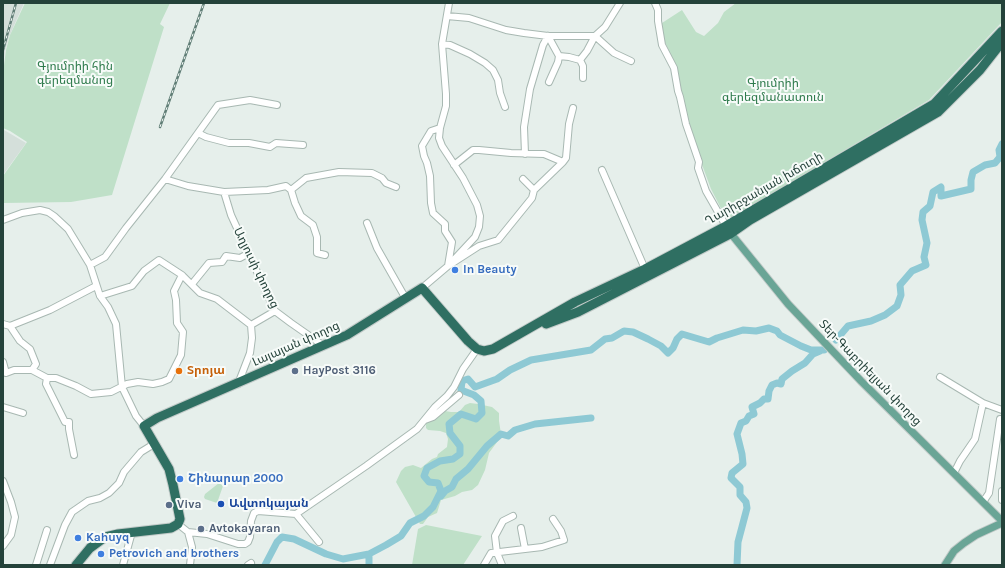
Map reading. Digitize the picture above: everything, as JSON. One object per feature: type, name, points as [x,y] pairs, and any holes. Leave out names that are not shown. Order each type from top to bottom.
[{"type":"highway","name":"Ղարիբջանյան խճուղի","points":[[935,108],[1002,31]]},
{"type":"highway","name":"Ղարիբջանյան խճուղի","points":[[515,337],[578,312],[728,230],[935,108],[980,70],[1002,42]]},
{"type":"highway","name":"Ղարիբջանյան խճուղի","points":[[477,349],[484,351],[493,349],[575,302],[728,230]]},
{"type":"highway","name":"Լալայան փողոց","points":[[144,426],[157,418],[238,384],[347,335],[422,288]]},
{"type":"highway","points":[[422,288],[468,341],[477,349]]},
{"type":"highway","points":[[76,565],[90,548],[106,537],[132,532],[171,528],[178,524],[180,519],[169,469],[144,426]]},
{"type":"main road","name":"Տեր-Գաբրիելյան փողոց","points":[[728,230],[793,309],[861,381],[1002,520]]},
{"type":"main road","points":[[945,565],[954,551],[964,543],[1002,520]]},
{"type":"street","name":"Լալայան փողոց","points":[[422,288],[448,266],[475,237],[479,227],[480,216],[477,204],[442,146],[440,138],[440,128],[446,106],[442,44],[449,3]]},
{"type":"street","points":[[580,60],[595,36],[605,27],[620,3]]},
{"type":"street","points":[[655,3],[658,10],[658,21],[662,44],[674,68],[686,124],[699,162],[698,168],[706,191],[728,230]]},
{"type":"street","points":[[447,16],[469,18],[506,30],[548,36],[595,36],[614,53],[631,61]]},
{"type":"street","points":[[548,36],[559,56],[558,62],[549,82]]},
{"type":"street","points":[[525,154],[524,127],[530,89],[543,45],[548,36]]},
{"type":"street","points":[[442,44],[450,45],[470,54],[493,70],[498,80],[500,93],[505,107]]},
{"type":"street","points":[[559,56],[580,60],[583,66],[583,78]]},
{"type":"street","points":[[90,265],[105,257],[218,106],[250,100],[277,105]]},
{"type":"street","points":[[454,164],[473,150],[544,154],[563,162],[566,158],[569,124],[573,108]]},
{"type":"street","points":[[440,128],[431,131],[422,146],[430,176],[433,213],[445,224],[445,231],[452,242],[448,266]]},
{"type":"street","points":[[198,132],[206,137],[229,143],[249,143],[270,147],[276,143],[303,146]]},
{"type":"street","name":"Լալայան փողոց","points":[[448,266],[479,246],[498,240],[532,198],[534,190],[563,162]]},
{"type":"street","points":[[602,170],[645,268]]},
{"type":"street","points":[[290,190],[306,178],[339,172],[372,173],[396,187]]},
{"type":"street","points":[[165,178],[188,186],[224,192],[268,190],[286,186],[290,190],[301,216],[313,225],[317,237],[317,253],[325,255]]},
{"type":"street","points":[[522,179],[534,190]]},
{"type":"street","name":"Աղյուսի փողոց","points":[[224,192],[231,215],[275,311],[324,346]]},
{"type":"street","points":[[3,220],[22,213],[40,210],[48,212],[54,216],[68,229],[90,265],[100,296],[108,307],[116,324],[122,387],[136,416],[144,426]]},
{"type":"street","points":[[366,223],[377,248],[406,299]]},
{"type":"street","points":[[192,284],[210,263],[222,262],[226,256],[240,258],[249,253]]},
{"type":"street","points":[[100,296],[132,286],[144,270],[159,260],[182,275],[200,293],[217,299],[251,325],[252,338],[250,353],[238,384]]},
{"type":"street","points":[[3,362],[4,374],[14,370],[32,370],[47,378],[56,378],[76,386],[91,394],[111,392],[127,384],[138,382],[154,384],[162,382],[170,378],[181,355],[183,332],[177,323],[174,291],[182,275]]},
{"type":"street","points":[[3,324],[10,326],[50,310],[96,286]]},
{"type":"street","points":[[251,325],[275,311]]},
{"type":"street","points":[[10,326],[20,341],[30,349],[36,364],[32,370]]},
{"type":"street","points":[[178,524],[188,532],[207,534],[238,544],[245,544],[248,542],[250,537],[250,521],[254,513],[258,511],[296,514],[370,464],[418,429],[454,387],[463,369],[477,349]]},
{"type":"street","points":[[940,377],[983,403],[1002,410]]},
{"type":"street","points":[[47,378],[46,384],[65,422],[69,422],[74,455]]},
{"type":"street","points":[[426,420],[433,417],[459,395]]},
{"type":"street","points":[[954,473],[974,439],[983,403]]},
{"type":"street","points":[[3,407],[23,413]]},
{"type":"street","points":[[983,502],[989,493],[1000,419]]},
{"type":"street","points":[[50,565],[64,525],[72,512],[88,501],[100,498],[109,493],[119,483],[124,472],[141,452],[154,444]]},
{"type":"street","points":[[3,481],[15,517],[11,535],[3,546]]},
{"type":"street","points":[[1002,491],[1002,500]]},
{"type":"street","points":[[296,514],[319,542]]},
{"type":"street","points":[[502,565],[497,553],[495,536],[503,521],[513,516]]},
{"type":"street","points":[[484,565],[491,553],[542,547],[564,540],[561,531],[553,519]]},
{"type":"street","points":[[521,528],[525,549]]},
{"type":"street","points":[[36,565],[47,530]]},
{"type":"street","points":[[123,565],[132,532]]},
{"type":"street","points":[[188,532],[192,547],[190,565]]},
{"type":"shaded area","points":[[5,3],[24,3],[9,37],[3,64],[3,5]]},
{"type":"shaded area","points":[[3,130],[26,143],[3,175]]},
{"type":"green space","name":"Գյումրիի հին գերեզմանոց","points":[[25,3],[170,3],[160,24],[164,27],[112,195],[71,202],[3,203],[3,176],[27,142],[3,128],[3,73],[6,50],[10,35]]},
{"type":"green space","name":"Գյումրիի գերեզմանատուն","points":[[736,3],[1002,3],[1002,22],[929,100],[727,220],[711,189],[687,124],[677,67],[663,38],[662,23],[682,10],[696,32],[704,36],[718,23],[724,12]]},
{"type":"green space","points":[[470,403],[492,407],[499,413],[500,438],[489,453],[485,470],[478,485],[472,490],[441,500],[437,513],[428,517],[423,524],[420,524],[396,482],[401,471],[405,467],[413,465],[421,468],[437,457],[438,454],[447,447],[448,439],[446,433],[428,430],[426,428],[426,423],[441,415],[445,411],[459,412],[465,405]]},
{"type":"green space","points":[[219,483],[223,486],[217,503],[205,499],[205,494]]},
{"type":"green space","points":[[426,525],[482,536],[463,565],[412,565],[418,529]]},
{"type":"waterway","points":[[836,340],[848,326],[871,321],[885,315],[897,306],[901,295],[900,285],[912,271],[926,265],[924,257],[927,243],[922,220],[923,212],[930,206],[933,192],[941,187],[941,196],[971,189],[973,172],[985,165],[995,163],[1000,157],[999,150],[1002,144]]},
{"type":"waterway","points":[[265,565],[277,542],[282,537],[294,539],[326,554],[343,559],[369,554],[386,545],[401,536],[410,523],[424,516],[433,507],[441,491],[438,483],[429,482],[424,476],[427,468],[440,461],[453,459],[460,454],[460,446],[450,433],[449,424],[461,414],[476,419],[482,413],[481,401],[474,395],[461,390],[462,381],[468,379],[475,387],[497,379],[510,370],[531,360],[591,350],[605,339],[612,338],[624,331],[633,332],[648,339],[661,346],[668,353],[682,334],[709,342],[743,330],[756,331],[769,328],[777,331],[780,335],[801,346],[811,350],[824,350]]},
{"type":"waterway","points":[[737,565],[738,542],[747,508],[746,502],[740,495],[740,487],[731,478],[732,473],[743,464],[737,434],[741,423],[746,421],[749,416],[754,414],[752,407],[764,399],[768,399],[769,391],[772,385],[777,383],[781,384],[782,379],[805,363],[813,354],[820,351]]},
{"type":"waterway","points":[[441,496],[445,491],[452,487],[456,479],[468,469],[487,446],[501,434],[508,436],[515,430],[535,424],[591,418]]},
{"type":"waterway","points":[[369,554],[369,565]]},
{"type":"railway","points":[[3,50],[16,3]]},
{"type":"railway","points":[[160,127],[204,3]]},
{"type":"place","name":"In Beauty","points":[[455,270]]},
{"type":"place","name":"Տրոյա","points":[[179,371]]},
{"type":"place","name":"HayPost 3116","points":[[295,371]]},
{"type":"place","name":"Շինարար 2000","points":[[180,479]]},
{"type":"place","name":"Ավտոկայան","points":[[221,504]]},
{"type":"place","name":"Viva","points":[[169,505]]},
{"type":"place","name":"Avtokayaran","points":[[201,529]]},
{"type":"place","name":"Kahuyq","points":[[78,538]]},
{"type":"place","name":"Petrovich and brothers","points":[[101,554]]}]
